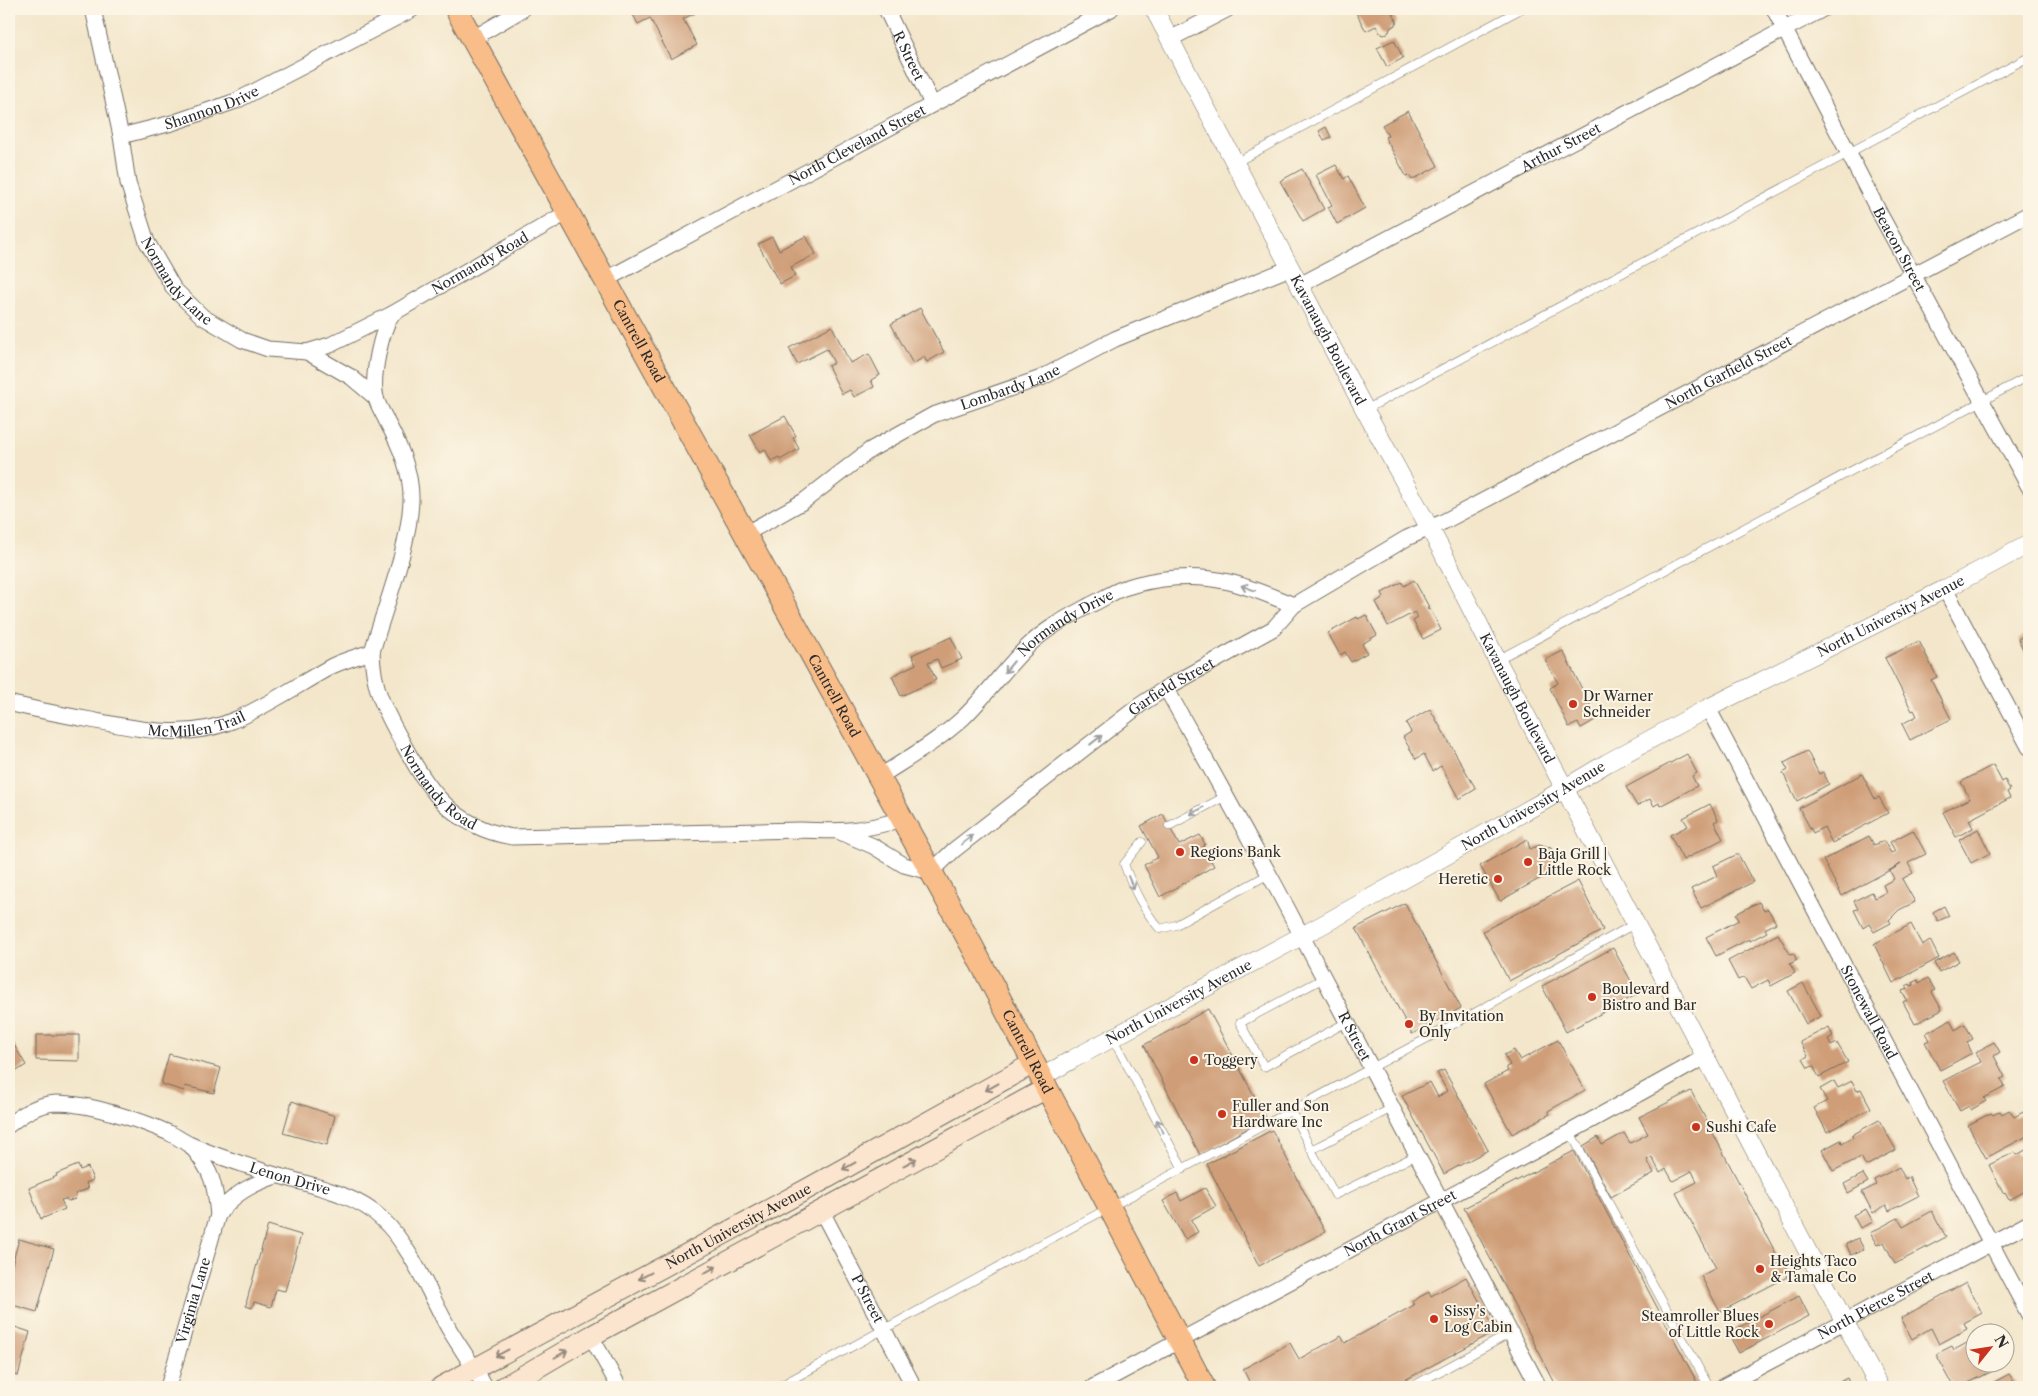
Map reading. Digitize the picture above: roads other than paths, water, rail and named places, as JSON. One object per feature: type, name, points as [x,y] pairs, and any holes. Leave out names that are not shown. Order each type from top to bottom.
[{"type":"main road","name":"Cantrell Road","points":[[456,9],[931,872],[1041,1076],[1204,1387]]},
{"type":"main road","name":"North University Avenue","points":[[504,1387],[591,1336],[822,1210],[1041,1076]]},
{"type":"main road","name":"North University Avenue","points":[[441,1387],[809,1188],[1041,1076]]},
{"type":"street","points":[[93,9],[122,136]]},
{"type":"street","name":"Shannon Drive","points":[[122,136],[172,123],[236,101],[413,9]]},
{"type":"street","points":[[472,38],[523,9]]},
{"type":"street","name":"R Street","points":[[886,9],[932,104]]},
{"type":"street","name":"North Cleveland Street","points":[[605,280],[1110,9]]},
{"type":"street","name":"Kavanaugh Boulevard","points":[[1154,9],[1428,529],[1442,551],[1497,660],[1879,1387]]},
{"type":"street","points":[[1170,39],[1228,9]]},
{"type":"street","name":"Beacon Street","points":[[1774,9],[1800,62],[2029,487]]},
{"type":"street","name":"Arthur Street","points":[[1300,285],[1823,9]]},
{"type":"street","name":"Normandy Lane","points":[[122,136],[128,183],[141,226],[165,276],[174,288],[203,317],[242,340],[268,349],[308,352]]},
{"type":"street","name":"Normandy Road","points":[[308,352],[330,345],[392,314],[568,212]]},
{"type":"street","name":"North Garfield Street","points":[[1428,529],[2029,214]]},
{"type":"street","name":"Lombardy Lane","points":[[745,534],[811,496],[870,450],[933,415],[963,403],[1011,390],[1041,378],[1150,324],[1290,268]]},
{"type":"street","name":"Normandy Road","points":[[392,314],[385,326],[379,350],[375,375],[376,398],[403,457],[409,480],[411,500],[405,543],[372,652],[376,687],[390,719],[419,774],[433,793],[448,808],[466,820],[494,834],[512,837],[800,830],[840,832],[875,827],[902,819]]},
{"type":"street","name":"Normandy Road","points":[[308,352],[351,377],[376,398]]},
{"type":"street","name":"Garfield Street","points":[[931,872],[954,850],[1140,705],[1166,688],[1274,628],[1294,605],[1407,538],[1428,529]]},
{"type":"street","name":"North University Avenue","points":[[1041,1076],[1302,936],[1708,708],[1945,589],[2029,544]]},
{"type":"street","name":"Normandy Drive","points":[[879,777],[927,746],[962,719],[987,694],[1026,647],[1038,637],[1065,618],[1123,588],[1149,581],[1202,578],[1242,585],[1294,605]]},
{"type":"street","points":[[1945,589],[2029,747]]},
{"type":"street","name":"McMillen Trail","points":[[9,703],[136,729],[161,732],[187,732],[214,727],[238,718],[271,702],[334,665],[372,652]]},
{"type":"street","name":"R Street","points":[[1166,688],[1269,874],[1539,1387]]},
{"type":"street","name":"Stonewall Road","points":[[1708,708],[2029,1315]]},
{"type":"street","name":"Normandy Road","points":[[840,832],[873,846],[904,865],[931,872]]},
{"type":"street","name":"North Grant Street","points":[[1093,1387],[1570,1132],[1705,1057]]},
{"type":"street","name":"Lenon Drive","points":[[9,1125],[20,1115],[32,1109],[54,1103],[79,1105],[148,1125],[190,1144],[276,1176],[352,1199],[368,1207],[383,1219],[404,1247],[450,1330],[485,1387]]},
{"type":"street","name":"Virginia Lane","points":[[190,1144],[211,1173],[216,1193],[218,1214]]},
{"type":"street","name":"Virginia Lane","points":[[168,1387],[218,1214],[226,1203],[238,1193],[256,1183],[276,1176]]},
{"type":"street","name":"P Street","points":[[822,1210],[914,1387]]},
{"type":"street","name":"North Pierce Street","points":[[1722,1387],[1845,1323],[2029,1223]]},
{"type":"street","points":[[591,1336],[619,1387]]},
{"type":"lane","points":[[1235,164],[1521,9]]},
{"type":"lane","points":[[1365,410],[2029,57]]},
{"type":"lane","points":[[1497,660],[2029,376]]},
{"type":"lane","points":[[1169,826],[1226,796]]},
{"type":"lane","points":[[1142,842],[1124,864],[1132,886],[1151,919],[1160,930],[1176,925],[1269,874]]},
{"type":"lane","points":[[778,1387],[1011,1260],[1110,1209],[1478,1011],[1636,923]]},
{"type":"lane","points":[[1324,978],[1240,1023],[1264,1067],[1347,1022]]},
{"type":"lane","points":[[1113,1039],[1183,1169]]},
{"type":"lane","points":[[1311,1150],[1392,1108]]},
{"type":"lane","points":[[1291,1111],[1335,1195],[1417,1156]]},
{"type":"lane","points":[[1570,1132],[1709,1387]]},
{"type":"lane","points":[[1411,1387],[1511,1333]]},
{"type":"place","name":"Dr Warner Schneider","points":[[1573,704]]},
{"type":"place","name":"Regions Bank","points":[[1180,852]]},
{"type":"place","name":"Baja Grill | Little Rock","points":[[1528,862]]},
{"type":"place","name":"Heretic","points":[[1498,879]]},
{"type":"place","name":"Boulevard Bistro and Bar","points":[[1592,997]]},
{"type":"place","name":"By Invitation Only","points":[[1409,1024]]},
{"type":"place","name":"Toggery","points":[[1194,1060]]},
{"type":"place","name":"Fuller and Son Hardware Inc","points":[[1222,1114]]},
{"type":"place","name":"Sushi Cafe","points":[[1696,1127]]},
{"type":"place","name":"Heights Taco & Tamale Co","points":[[1760,1269]]},
{"type":"place","name":"Sissy's Log Cabin","points":[[1434,1319]]},
{"type":"place","name":"Steamroller Blues of Little Rock","points":[[1769,1324]]}]
